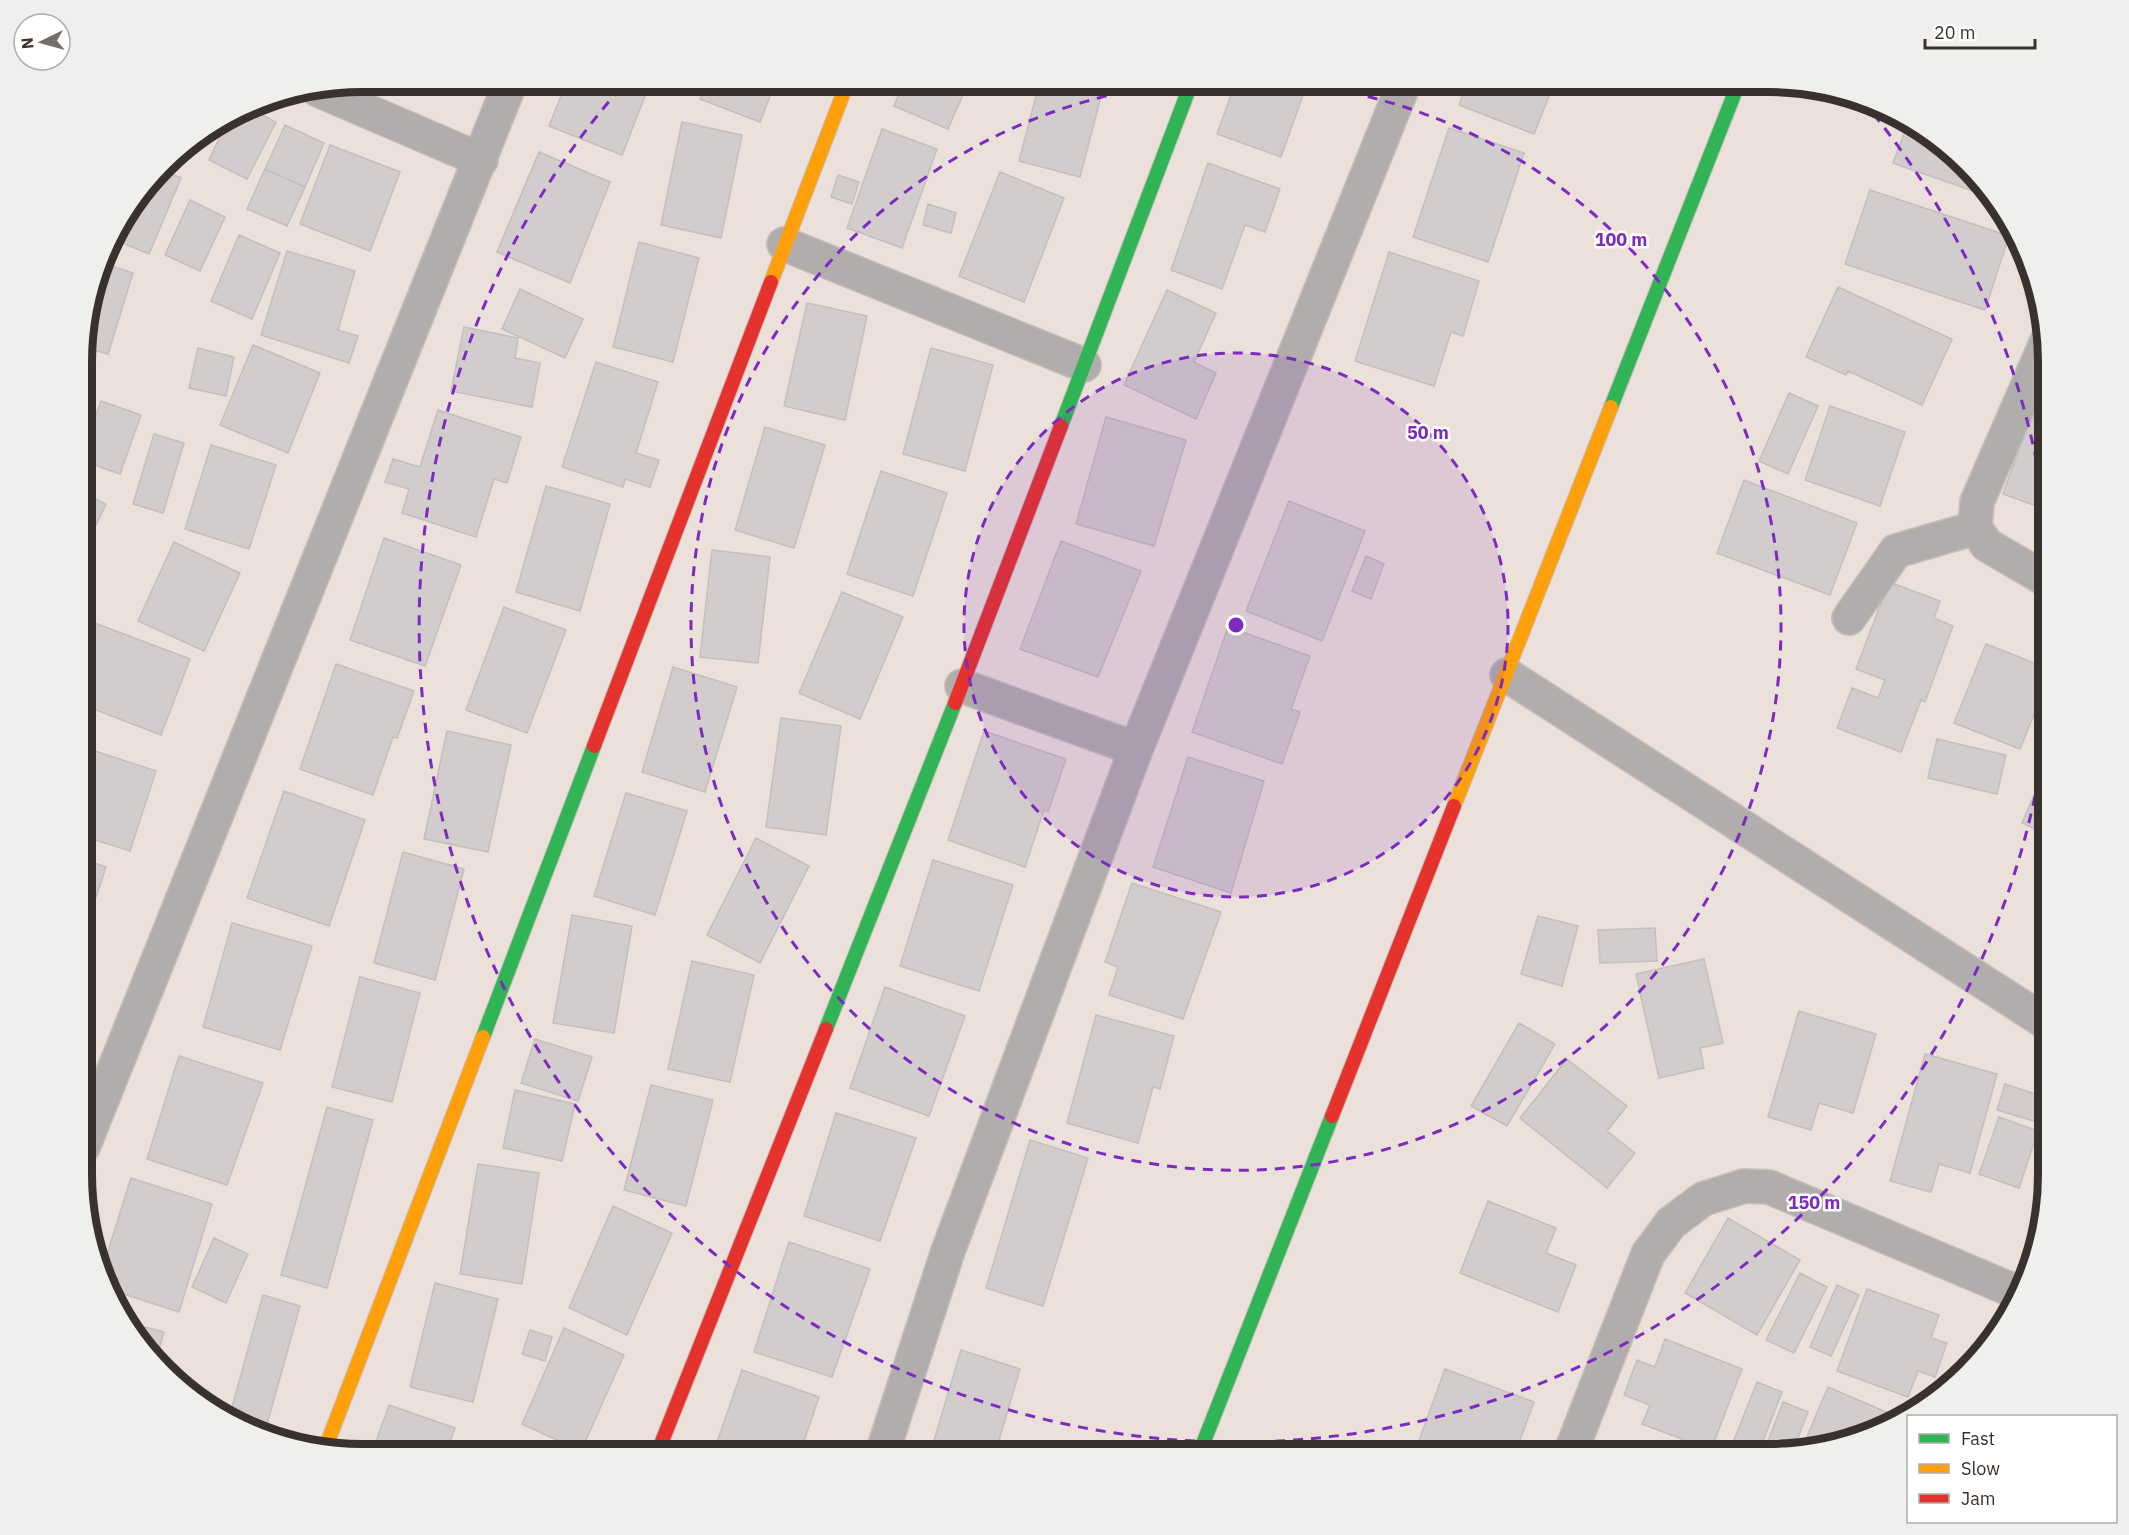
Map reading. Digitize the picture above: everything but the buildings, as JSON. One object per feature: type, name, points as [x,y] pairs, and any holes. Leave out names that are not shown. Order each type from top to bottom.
[{"type":"street","points":[[92,1125],[507,92]]},
{"type":"street","points":[[328,1441],[844,92]]},
{"type":"street","points":[[661,1444],[962,686],[1187,92]]},
{"type":"street","points":[[885,1444],[948,1251],[1136,749],[1401,92]]},
{"type":"street","points":[[1203,1444],[1735,92]]},
{"type":"street","points":[[327,94],[481,160]]},
{"type":"street","points":[[784,244],[1084,365]]},
{"type":"street","points":[[2038,362],[1977,502],[1976,528],[1987,545],[2038,575]]},
{"type":"street","points":[[1849,618],[1896,551],[1976,528]]},
{"type":"street","points":[[1507,675],[2038,1017]]},
{"type":"street","points":[[962,686],[1136,749]]},
{"type":"street","points":[[1574,1444],[1648,1254],[1671,1223],[1703,1199],[1744,1186],[1769,1187],[2011,1290]]},
{"type":"traffic: fast","points":[[1061,426],[1188,92]]},
{"type":"traffic: fast","points":[[1611,407],[1735,92]]},
{"type":"traffic: fast","points":[[826,1029],[955,703]]},
{"type":"traffic: fast","points":[[483,1037],[594,746]]},
{"type":"traffic: fast","points":[[1203,1444],[1332,1116]]},
{"type":"traffic: slow","points":[[771,282],[844,92]]},
{"type":"traffic: slow","points":[[1454,806],[1611,407]]},
{"type":"traffic: slow","points":[[328,1441],[483,1037]]},
{"type":"traffic: jam","points":[[594,746],[771,282]]},
{"type":"traffic: jam","points":[[955,703],[1061,426]]},
{"type":"traffic: jam","points":[[1332,1116],[1454,806]]},
{"type":"traffic: jam","points":[[661,1444],[826,1029]]}]
